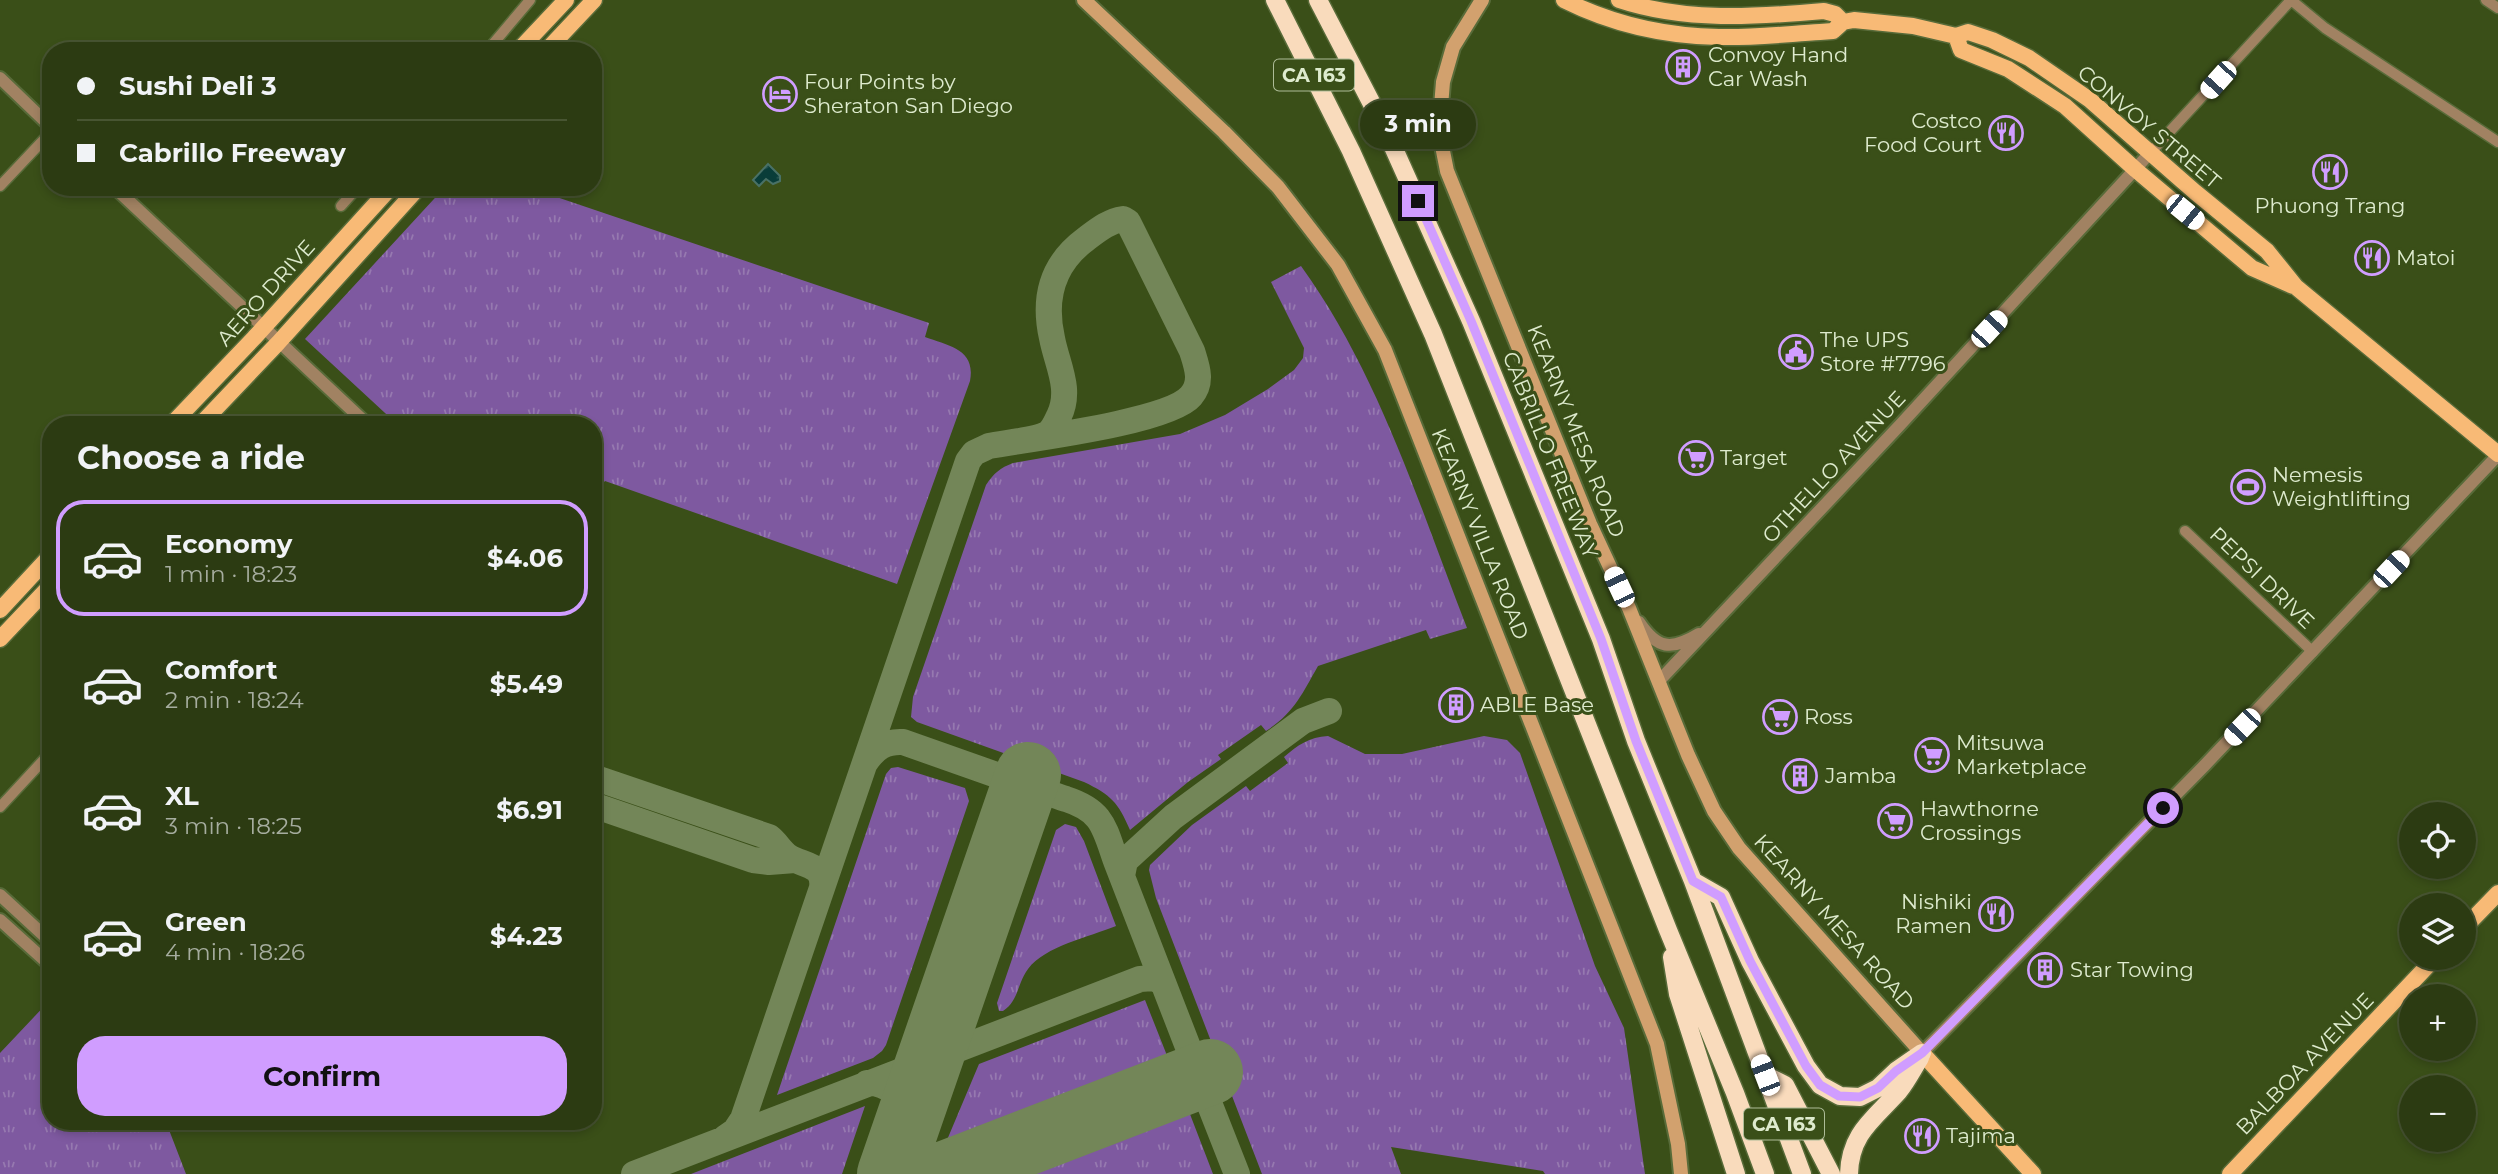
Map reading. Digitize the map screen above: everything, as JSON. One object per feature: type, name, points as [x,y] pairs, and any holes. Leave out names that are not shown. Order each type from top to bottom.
[{"type":"highway","name":"CA 163","points":[[1275,0],[1351,151],[1433,334],[1765,1174]]},
{"type":"highway","name":"CABRILLO FREEWAY","points":[[1318,0],[1387,131],[1471,321],[1601,639],[1636,741],[1693,881],[1802,1174]]},
{"type":"highway","points":[[1693,881],[1721,897],[1750,961],[1806,1066],[1820,1085],[1839,1096],[1860,1097],[1878,1088],[1922,1053]]},
{"type":"highway","points":[[1668,930],[1678,993],[1735,1174]]},
{"type":"highway","points":[[1849,1174],[1851,1152],[1859,1134],[1901,1088],[1922,1053]]},
{"type":"highway","points":[[1765,1075],[1785,1086],[1830,1174]]},
{"type":"main road","points":[[526,42],[566,0]]},
{"type":"main road","points":[[554,42],[594,0]]},
{"type":"main road","name":"KEARNY VILLA ROAD","points":[[1084,0],[1224,132],[1278,187],[1338,265],[1379,338],[1657,1044],[1678,1144],[1681,1174]]},
{"type":"main road","name":"KEARNY MESA ROAD","points":[[1482,0],[1455,44],[1443,82],[1439,131],[1447,171],[1590,524],[1629,608],[1714,811],[1734,840],[1922,1053]]},
{"type":"main road","name":"CONVOY STREET","points":[[1564,0],[1648,30],[1720,37],[1833,31],[1843,22],[1868,21],[1913,26],[1956,36],[1968,32],[1992,40],[2029,58],[2090,100],[2267,251],[2295,287],[2498,454]]},
{"type":"main road","name":"CONVOY STREET","points":[[1619,0],[1651,10],[1721,17],[1824,11],[1835,13],[1843,22]]},
{"type":"main road","name":"CONVOY STREET","points":[[1956,36],[1961,50],[2008,69],[2065,106],[2252,268],[2295,287]]},
{"type":"main road","points":[[1983,60],[1991,54],[2002,54],[2045,77],[2060,79]]},
{"type":"main road","name":"AERO DRIVE","points":[[207,416],[384,196]]},
{"type":"main road","name":"AERO DRIVE","points":[[181,416],[270,335],[410,196]]},
{"type":"main road","points":[[0,610],[42,565]]},
{"type":"main road","points":[[0,639],[42,594]]},
{"type":"main road","points":[[2476,916],[2498,893]]},
{"type":"main road","name":"BALBOA AVENUE","points":[[2230,1173],[2424,970]]},
{"type":"main road","points":[[1922,1053],[2033,1174]]},
{"type":"street","points":[[495,42],[530,0]]},
{"type":"street","points":[[2291,0],[2325,28],[2498,142]]},
{"type":"street","name":"OTHELLO AVENUE","points":[[1658,681],[1719,619],[2291,0]]},
{"type":"street","points":[[2486,0],[2498,8]]},
{"type":"street","points":[[0,78],[42,118]]},
{"type":"street","points":[[0,186],[42,142]]},
{"type":"street","points":[[123,196],[354,416]]},
{"type":"street","points":[[341,206],[350,196]]},
{"type":"street","points":[[1922,1053],[2196,774],[2498,454]]},
{"type":"street","name":"PEPSI DRIVE","points":[[2185,531],[2313,652]]},
{"type":"street","points":[[1629,608],[1648,635],[1667,645],[1678,645],[1689,640],[1719,619]]},
{"type":"street","points":[[0,807],[42,762]]},
{"type":"street","points":[[0,895],[42,934]]},
{"type":"street","points":[[0,920],[42,958]]},
{"type":"green space","points":[[437,196],[554,196],[929,323],[925,337],[959,350],[965,355],[971,370],[970,381],[897,584],[605,481],[602,484],[602,416],[388,416],[305,339]]},
{"type":"green space","points":[[1301,266],[1329,308],[1375,396],[1414,488],[1467,628],[1430,639],[1426,630],[1318,666],[1296,702],[1276,724],[1266,731],[1261,725],[1218,755],[1221,759],[1188,782],[1130,830],[1113,800],[1084,782],[917,722],[911,717],[913,697],[986,485],[992,477],[1013,463],[1180,434],[1225,415],[1268,389],[1294,370],[1303,358],[1304,348],[1271,282]]},
{"type":"green space","points":[[1328,736],[1365,754],[1402,754],[1484,736],[1507,740],[1520,753],[1595,966],[1624,1028],[1645,1174],[1545,1174],[1543,1171],[1391,1147],[1401,1174],[1262,1174],[1156,898],[1149,870],[1150,865],[1192,825],[1246,786],[1250,791],[1288,763],[1284,757],[1299,745]]},
{"type":"green space","points":[[898,767],[965,788],[969,801],[886,1045],[873,1058],[777,1095],[886,774],[891,768]]},
{"type":"green space","points":[[1065,824],[1076,827],[1084,841],[1116,926],[1045,954],[1028,969],[1008,1007],[999,1011],[997,1003],[1056,830]]},
{"type":"green space","points":[[1145,1000],[1166,1053],[1165,1061],[960,1144],[948,1146],[947,1140],[979,1064]]},
{"type":"green space","points":[[42,1009],[42,1130],[169,1130],[186,1174],[0,1174],[0,1053]]},
{"type":"green space","points":[[865,1106],[842,1174],[691,1174]]},
{"type":"green space","points":[[1182,1109],[1188,1109],[1213,1174],[1015,1174]]},
{"type":"water","points":[[768,164],[780,176],[780,181],[773,184],[766,179],[759,186],[753,180]]},
{"type":"taxiway","points":[[1123,219],[1128,222],[1192,351],[1198,374],[1195,391],[1178,405],[1156,414],[1064,434],[989,446],[1042,436],[1054,426],[1063,406],[1064,387],[1049,323],[1053,283],[1065,259],[1074,249],[1104,226],[1123,219]]},
{"type":"taxiway","points":[[725,1138],[735,1131],[743,1119],[968,461],[974,453],[989,446]]},
{"type":"taxiway","points":[[1122,876],[1125,861],[1173,817],[1303,721],[1329,711]]},
{"type":"taxiway","points":[[865,763],[881,746],[903,742],[1005,778],[1015,789],[1015,812],[1023,798],[1038,791],[1078,804],[1088,809],[1100,822],[1116,861]]},
{"type":"taxiway","points":[[602,780],[769,837],[789,857],[817,870],[822,880],[822,888]]},
{"type":"taxiway","points":[[602,808],[753,860],[795,860]]},
{"type":"taxiway","points":[[1116,861],[1195,1065],[1190,1075],[1180,1084]]},
{"type":"taxiway","points":[[634,1174],[1140,979],[1154,978],[1162,982]]},
{"type":"taxiway","points":[[920,1086],[947,1055]]},
{"type":"taxiway","points":[[867,1083],[887,1088],[902,1102],[906,1116],[904,1133]]},
{"type":"taxiway","points":[[1180,1084],[1189,1083],[1204,1090],[1237,1174]]},
{"type":"runway","points":[[890,1174],[1028,775]]},
{"type":"runway","points":[[945,1174],[1210,1072]]},
{"type":"place","name":"Convoy Hand Car Wash","points":[[1683,67]]},
{"type":"place","name":"Four Points by Sheraton San Diego","points":[[780,94]]},
{"type":"place","name":"Costco Food Court","points":[[2006,133]]},
{"type":"place","name":"Phuong Trang","points":[[2330,172]]},
{"type":"place","name":"Matoi","points":[[2372,258]]},
{"type":"place","name":"The UPS Store #7796","points":[[1796,352]]},
{"type":"place","name":"Target","points":[[1696,458]]},
{"type":"place","name":"Nemesis Weightlifting","points":[[2248,487]]},
{"type":"place","name":"ABLE Base","points":[[1456,705]]},
{"type":"place","name":"Ross","points":[[1780,717]]},
{"type":"place","name":"Mitsuwa Marketplace","points":[[1932,755]]},
{"type":"place","name":"Jamba","points":[[1800,776]]},
{"type":"place","name":"Hawthorne Crossings","points":[[1895,821]]},
{"type":"place","name":"Nishiki Ramen","points":[[1996,914]]},
{"type":"place","name":"Star Towing","points":[[2045,970]]},
{"type":"place","name":"Tajima","points":[[1922,1136]]},
{"type":"route","points":[[1418,201],[1471,321],[1601,639],[1636,741],[1693,881],[1721,897],[1750,961],[1806,1066],[1820,1085],[1839,1096],[1860,1097],[1878,1088],[1922,1053],[2163,808]]}]
